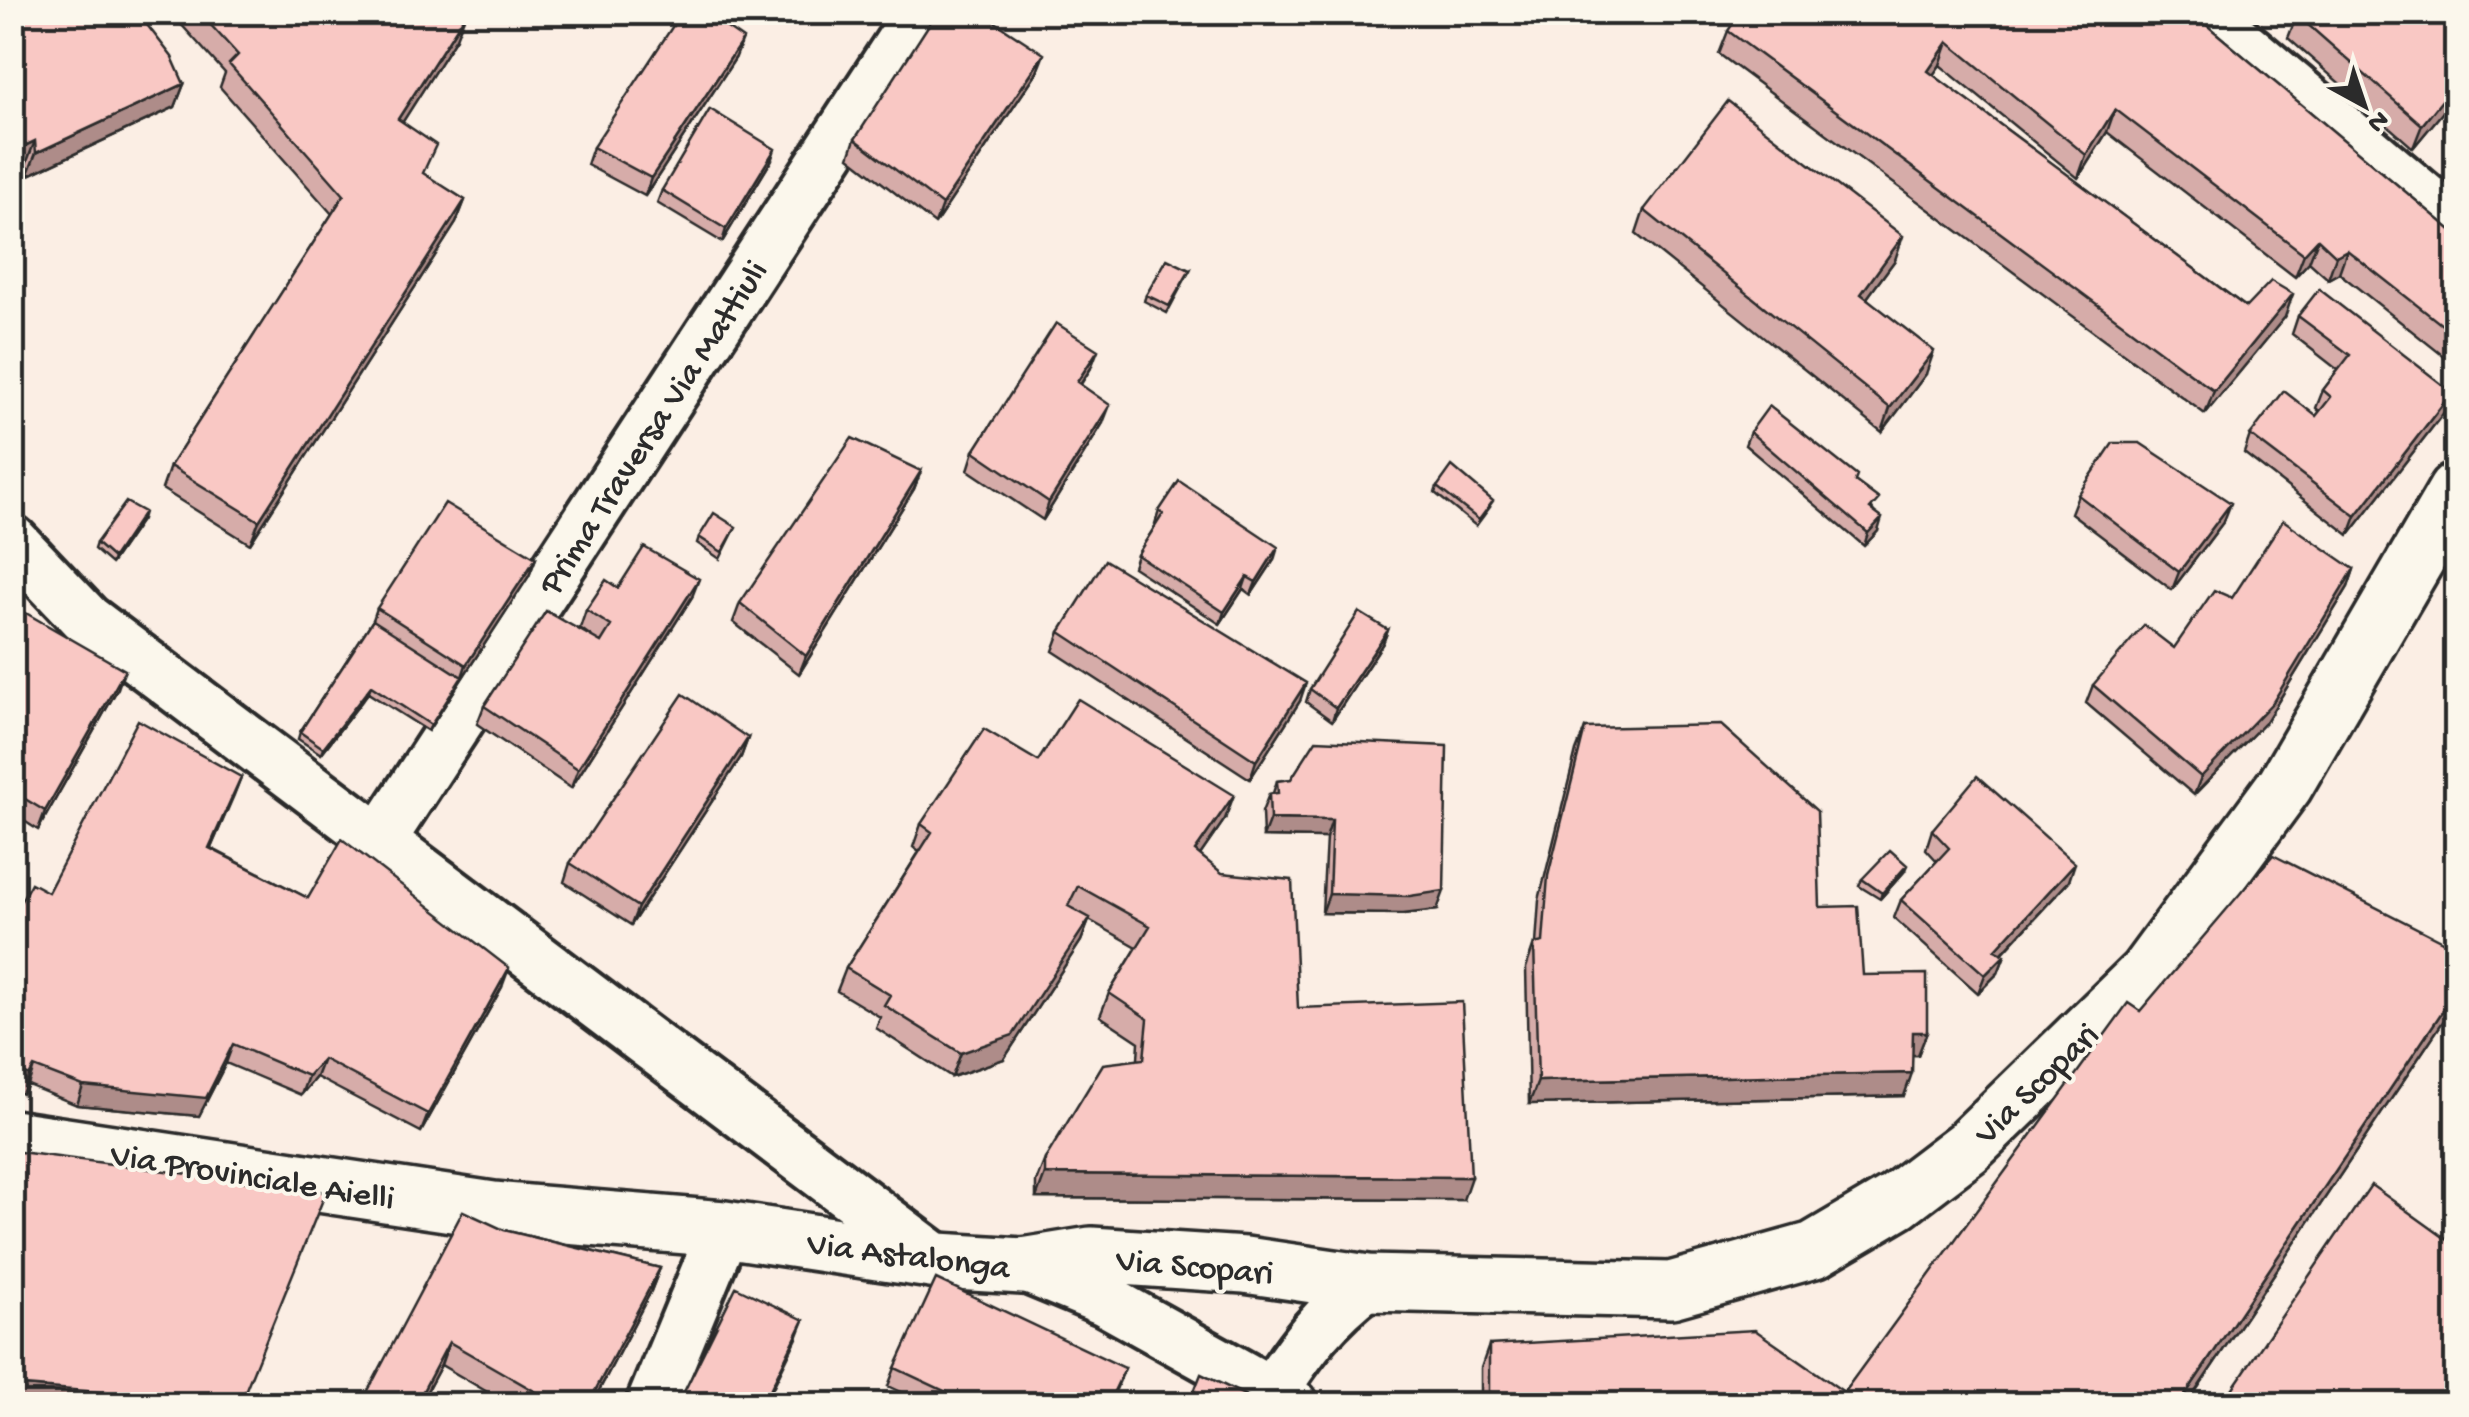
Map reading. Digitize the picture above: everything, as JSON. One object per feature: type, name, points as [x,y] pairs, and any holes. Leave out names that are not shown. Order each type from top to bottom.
[{"type":"street","name":"Prima Traversa Via Mattiuli","points":[[380,840],[921,12]]},
{"type":"street","points":[[2203,12],[2456,225]]},
{"type":"street","name":"Via Scopari","points":[[1022,1266],[1091,1255],[1245,1265],[1368,1283],[1670,1290],[1814,1250],[1897,1201],[1968,1147],[2146,974],[2284,784],[2456,491]]},
{"type":"street","points":[[12,541],[88,620],[938,1260]]},
{"type":"street","name":"Via Provinciale Aielli","points":[[12,1138],[493,1210]]},
{"type":"street","name":"Via Astalonga","points":[[493,1210],[724,1229],[938,1260],[1022,1266],[1105,1300],[1282,1398]]},
{"type":"street","points":[[652,1404],[724,1229]]},
{"type":"street","points":[[1282,1398],[1312,1332],[1337,1306],[1368,1283]]},
{"type":"building","points":[[12,12],[137,12],[172,57],[184,84],[36,153],[35,141],[12,152]]},
{"type":"building","points":[[199,12],[465,15],[398,119],[436,145],[423,173],[465,200],[259,521],[170,466],[344,195],[229,64],[238,55]]},
{"type":"building","points":[[682,12],[704,12],[743,39],[651,178],[593,147]]},
{"type":"building","points":[[937,12],[980,12],[1044,54],[942,205],[855,139]]},
{"type":"building","points":[[1740,12],[2191,12],[2456,234],[2456,336],[2347,250],[2336,256],[2318,239],[2304,254],[2115,109],[2086,155],[1948,42],[1928,71],[2246,307],[2271,281],[2293,294],[2214,391],[1728,31]]},
{"type":"building","points":[[2456,12],[2456,83],[2422,125],[2297,15]]},
{"type":"building","points":[[1728,101],[1903,236],[1861,294],[1934,351],[1890,408],[1644,210]]},
{"type":"building","points":[[710,109],[775,149],[726,229],[662,190]]},
{"type":"building","points":[[1167,259],[1190,270],[1169,306],[1146,295]]},
{"type":"building","points":[[2319,289],[2452,392],[2356,516],[2250,435],[2284,391],[2316,416],[2331,397],[2323,390],[2350,355],[2298,316]]},
{"type":"building","points":[[1056,323],[1098,350],[1077,382],[1110,405],[1049,502],[974,451]]},
{"type":"building","points":[[1769,406],[1857,476],[1855,481],[1879,499],[1870,509],[1882,518],[1868,533],[1750,432]]},
{"type":"building","points":[[852,438],[921,471],[806,656],[740,603]]},
{"type":"building","points":[[2113,443],[2140,443],[2231,503],[2179,572],[2078,495]]},
{"type":"building","points":[[1452,466],[1493,501],[1479,520],[1437,487]]},
{"type":"building","points":[[1179,481],[1278,547],[1256,582],[1247,577],[1224,612],[1137,555]]},
{"type":"building","points":[[126,502],[144,512],[113,558],[96,543]]},
{"type":"building","points":[[445,503],[536,558],[466,665],[377,608]]},
{"type":"building","points":[[714,513],[736,527],[722,552],[699,537]]},
{"type":"building","points":[[2283,520],[2354,569],[2273,702],[2201,777],[2093,685],[2144,625],[2174,648],[2214,590],[2232,598]]},
{"type":"building","points":[[644,547],[699,579],[578,769],[484,706],[546,611],[601,642],[611,626],[586,610],[606,580],[618,588]]},
{"type":"building","points":[[1105,560],[1306,683],[1256,761],[1060,632]]},
{"type":"building","points":[[12,605],[125,670],[45,811],[12,791]]},
{"type":"building","points":[[1359,612],[1388,630],[1336,708],[1310,689]]},
{"type":"building","points":[[373,620],[462,677],[431,725],[371,686],[323,748],[300,732]]},
{"type":"building","points":[[683,694],[748,738],[638,907],[570,863]]},
{"type":"building","points":[[1078,699],[1234,795],[1195,851],[1222,873],[1292,880],[1298,1008],[1462,1002],[1471,1177],[1045,1174],[1045,1159],[1103,1064],[1144,1059],[1148,1019],[1109,993],[1150,926],[1078,886],[1068,906],[1090,918],[1013,1035],[961,1053],[884,1005],[890,995],[846,968],[932,832],[921,824],[984,729],[1038,761]]},
{"type":"building","points":[[138,720],[241,777],[209,848],[308,898],[342,839],[509,968],[428,1114],[323,1059],[308,1076],[233,1044],[206,1098],[83,1086],[34,1067],[29,1076],[12,1065],[12,917],[31,883],[48,892]]},
{"type":"building","points":[[1721,725],[1817,811],[1820,907],[1858,906],[1863,975],[1927,974],[1927,1032],[1913,1032],[1912,1073],[1538,1081],[1534,944],[1543,942],[1548,876],[1585,728]]},
{"type":"building","points":[[1316,740],[1447,746],[1444,891],[1410,896],[1329,894],[1332,820],[1270,819],[1269,794],[1278,793],[1277,781],[1291,779]]},
{"type":"building","points":[[1977,776],[2075,863],[1995,950],[2005,955],[1985,975],[1901,900],[1949,848],[1932,830]]},
{"type":"building","points":[[1890,850],[1907,865],[1882,893],[1862,879]]},
{"type":"building","points":[[2273,855],[2456,948],[2456,991],[2179,1404],[1499,1404],[1489,1398],[1489,1345],[1755,1330],[1844,1392],[2128,1003],[2140,1011]]},
{"type":"building","points":[[12,1151],[326,1192],[240,1404],[132,1404],[133,1395],[12,1385]]},
{"type":"building","points":[[2371,1185],[2456,1246],[2456,1404],[2222,1404]]},
{"type":"building","points":[[463,1211],[504,1230],[660,1268],[588,1404],[557,1404],[449,1342],[416,1404],[361,1404]]},
{"type":"building","points":[[936,1279],[1125,1368],[1108,1404],[972,1404],[895,1368]]},
{"type":"building","points":[[736,1287],[804,1320],[763,1404],[678,1404]]},
{"type":"building","points":[[1201,1374],[1263,1404],[1189,1404]]}]
